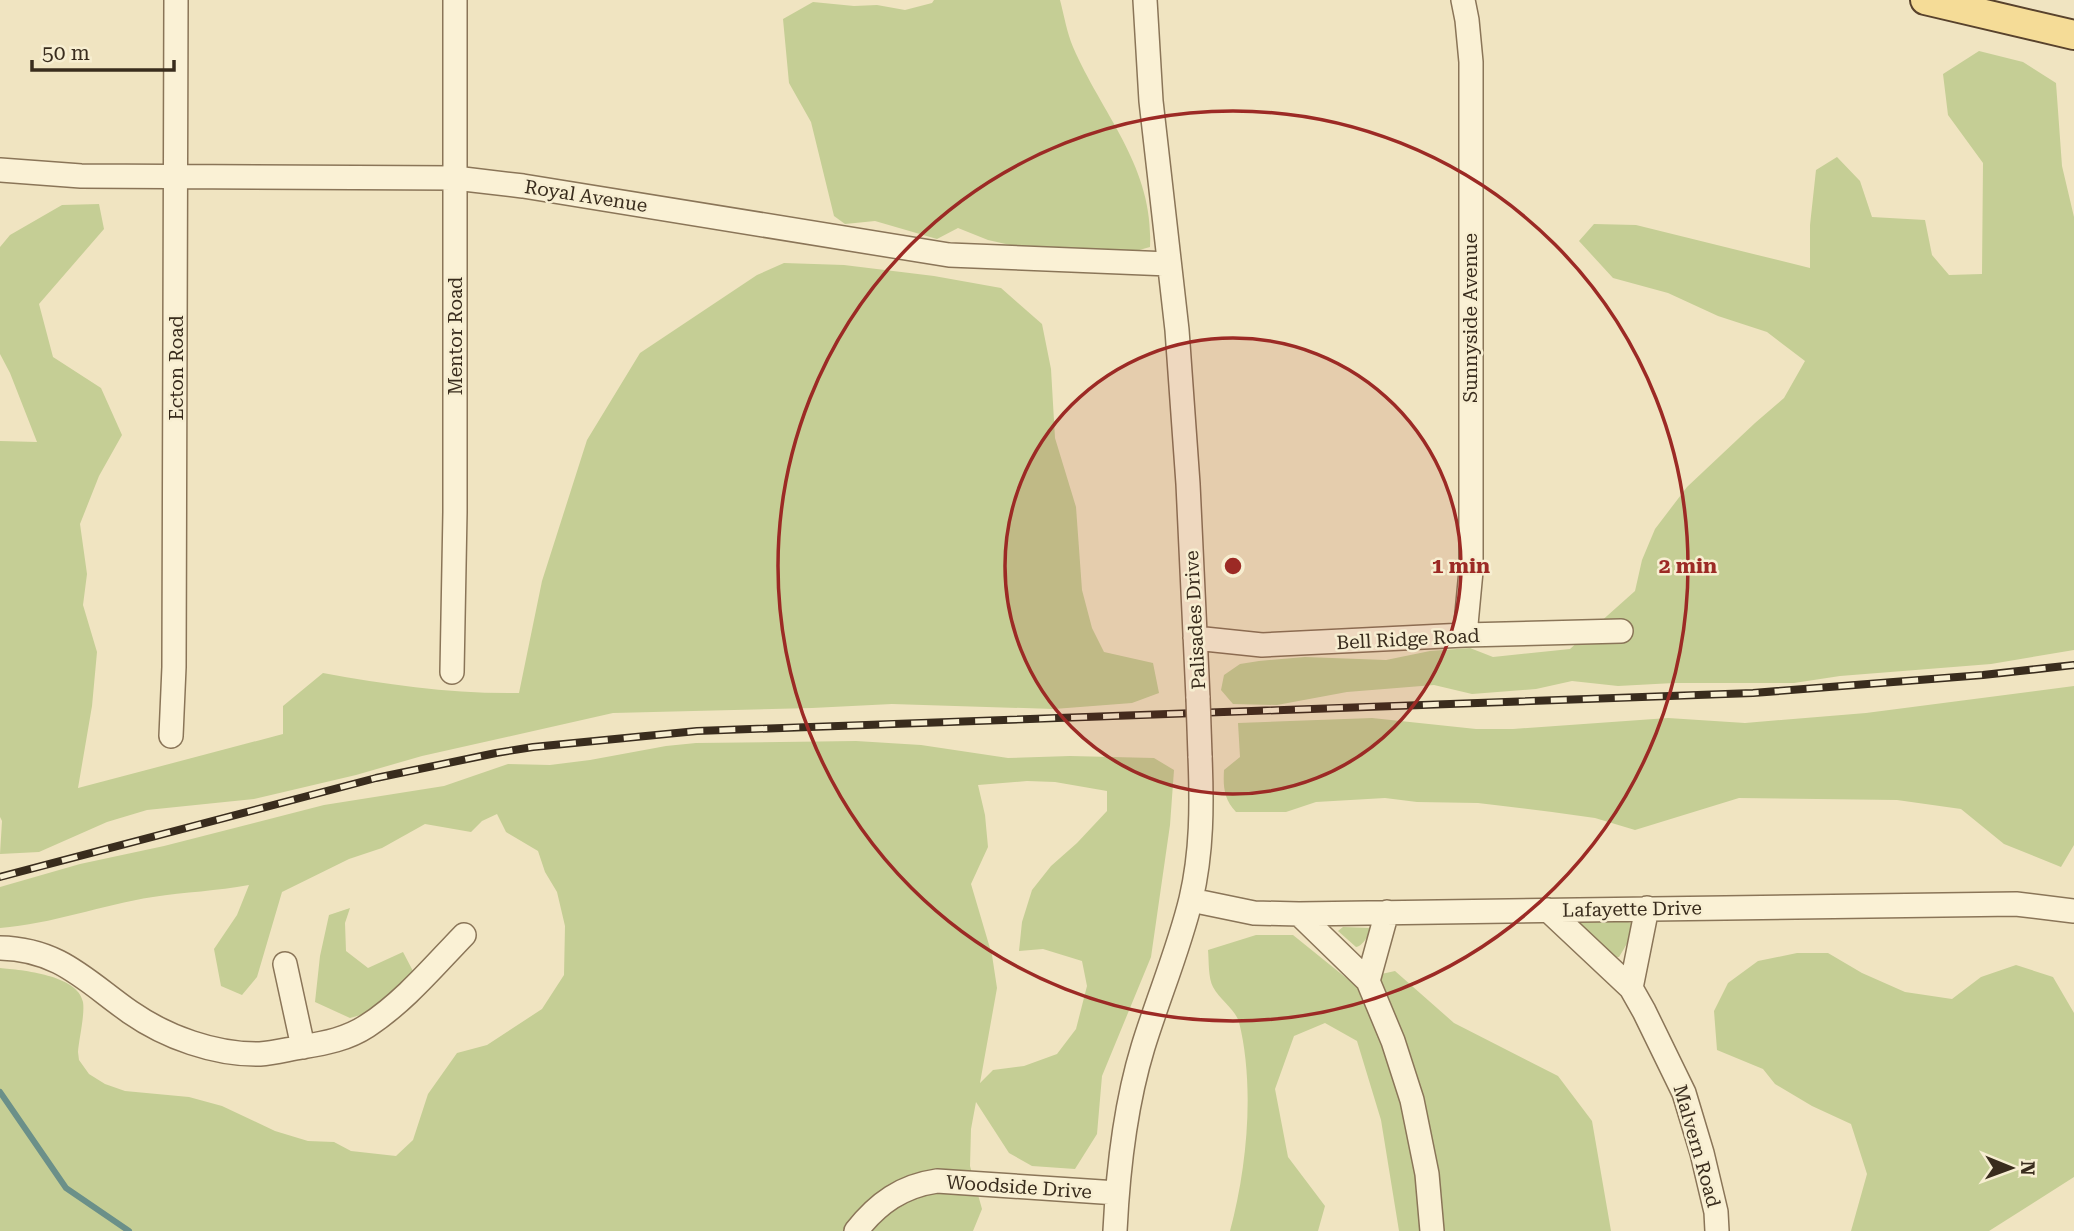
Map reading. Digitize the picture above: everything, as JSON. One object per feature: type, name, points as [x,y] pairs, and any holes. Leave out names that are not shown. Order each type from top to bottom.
[{"type":"main road","points":[[1925,0],[2074,35]]},
{"type":"street","name":"Ecton Road","points":[[171,736],[174,653],[177,0]]},
{"type":"street","name":"Mentor Road","points":[[452,673],[455,512],[455,0]]},
{"type":"street","name":"Palisades Drive","points":[[1115,1231],[1116,1194],[1127,1117],[1143,1048],[1191,900],[1202,825],[1188,484],[1177,330],[1151,101],[1145,0]]},
{"type":"street","name":"Sunnyside Avenue","points":[[1463,0],[1468,20],[1471,62],[1471,571],[1465,635]]},
{"type":"street","name":"Royal Avenue","points":[[0,170],[81,176],[454,178],[523,186],[949,255],[1169,264]]},
{"type":"street","name":"Bell Ridge Road","points":[[1195,638],[1262,645],[1621,631]]},
{"type":"street","name":"Lafayette Drive","points":[[1191,900],[1254,913],[1299,915],[2016,904],[2074,911]]},
{"type":"street","points":[[1631,988],[1647,908]]},
{"type":"street","name":"Malvern Road","points":[[1548,910],[1631,988],[1644,1011],[1684,1093],[1702,1153],[1716,1212],[1717,1231]]},
{"type":"street","points":[[1368,981],[1387,912]]},
{"type":"street","points":[[1299,915],[1368,981],[1393,1041],[1412,1100],[1427,1174],[1432,1231]]},
{"type":"street","points":[[0,948],[18,948],[59,960],[131,1013],[165,1034],[219,1049],[249,1053],[337,1041],[366,1026],[387,1012],[464,935]]},
{"type":"street","points":[[285,964],[303,1047]]},
{"type":"street","name":"Woodside Drive","points":[[856,1231],[877,1206],[907,1188],[922,1183],[937,1181],[1116,1194]]},
{"type":"green space","points":[[934,0],[1060,0],[1073,47],[1135,167],[1149,218],[1150,247],[1118,256],[1023,248],[988,240],[958,228],[937,239],[875,221],[845,224],[834,216],[811,122],[789,83],[783,19],[813,2],[877,5],[905,10],[932,3]]},
{"type":"green space","points":[[1979,51],[2023,62],[2056,83],[2062,166],[2074,217],[2074,650],[1991,664],[1840,676],[1794,683],[1618,686],[1572,681],[1536,689],[1472,694],[1434,685],[1347,692],[1277,705],[1233,704],[1221,690],[1224,675],[1240,664],[1305,657],[1386,660],[1430,651],[1470,648],[1493,657],[1570,649],[1635,591],[1642,560],[1655,529],[1687,487],[1784,398],[1805,361],[1767,332],[1718,316],[1668,293],[1613,278],[1579,241],[1594,224],[1636,225],[1810,268],[1810,225],[1816,170],[1837,157],[1860,181],[1872,217],[1925,220],[1932,255],[1949,275],[1982,274],[1983,163],[1948,115],[1943,74]]},
{"type":"green space","points":[[99,204],[104,229],[39,304],[53,357],[101,388],[122,435],[99,476],[80,524],[87,574],[83,605],[97,652],[92,706],[78,788],[283,734],[283,706],[323,673],[420,688],[519,693],[542,581],[587,440],[640,353],[757,275],[784,263],[844,265],[934,276],[1001,288],[1042,324],[1051,369],[1055,438],[1076,507],[1082,590],[1092,628],[1104,652],[1153,663],[1159,693],[1132,703],[1054,709],[892,704],[613,713],[422,756],[254,799],[147,810],[107,822],[39,852],[0,854],[0,441],[37,442],[0,354],[0,247],[10,235],[62,205]]},
{"type":"green space","points":[[2074,686],[2074,845],[2061,867],[2004,844],[1961,809],[1897,800],[1739,798],[1635,830],[1595,818],[1552,812],[1478,803],[1417,802],[1385,798],[1316,802],[1286,812],[1236,812],[1224,787],[1224,770],[1240,757],[1238,723],[1372,718],[1476,729],[1513,729],[1668,718],[1745,723],[1866,713]]},
{"type":"green space","points":[[856,741],[921,745],[1008,758],[1154,758],[1174,770],[1170,825],[1151,957],[1102,1076],[1097,1134],[1075,1169],[1032,1166],[1009,1153],[976,1102],[971,1129],[970,1166],[982,1209],[973,1231],[0,1231],[0,968],[48,976],[71,986],[79,993],[83,1002],[83,1020],[79,1060],[89,1074],[105,1084],[125,1091],[189,1097],[222,1106],[275,1131],[308,1141],[334,1142],[351,1151],[396,1156],[413,1140],[428,1094],[457,1053],[487,1045],[542,1009],[564,975],[565,926],[557,892],[545,872],[538,851],[506,832],[497,814],[482,821],[471,832],[425,824],[382,848],[349,859],[282,892],[257,977],[242,995],[221,986],[214,949],[237,915],[249,885],[153,897],[39,923],[0,928],[0,887],[80,864],[164,846],[324,805],[444,786],[508,764],[550,765],[696,743]],"holes":[[[1055,782],[1107,791],[1107,811],[1051,866],[1032,890],[1022,922],[1019,951],[1043,949],[1082,961],[1087,986],[1076,1029],[1057,1054],[1024,1066],[993,1070],[980,1083],[997,988],[992,955],[971,884],[988,847],[985,815],[978,785]]]},
{"type":"green space","points":[[350,908],[345,923],[346,951],[368,968],[403,952],[414,973],[386,1008],[350,1018],[315,1002],[320,956],[329,915]]},
{"type":"green space","points":[[1582,922],[1634,924],[1619,957],[1614,957],[1578,925]]},
{"type":"green space","points":[[1343,927],[1370,928],[1366,939],[1356,947],[1338,931]]},
{"type":"green space","points":[[1256,935],[1293,935],[1350,981],[1395,971],[1454,1023],[1558,1076],[1592,1121],[1611,1231],[1399,1231],[1381,1120],[1357,1041],[1325,1023],[1294,1036],[1275,1089],[1288,1157],[1325,1206],[1318,1231],[1230,1231],[1245,1154],[1247,1073],[1239,1022],[1211,983],[1208,950]]},
{"type":"green space","points":[[1797,953],[1828,953],[1862,973],[1905,992],[1952,999],[1981,977],[2016,965],[2053,977],[2074,1013],[2074,1177],[1989,1231],[1851,1231],[1867,1174],[1851,1124],[1812,1106],[1775,1084],[1763,1069],[1717,1050],[1714,1011],[1728,983],[1758,961]]},
{"type":"waterway","points":[[0,1092],[66,1188],[129,1231]]},
{"type":"railway","points":[[0,877],[376,778],[533,747],[697,731],[1753,693],[2074,665]]}]
